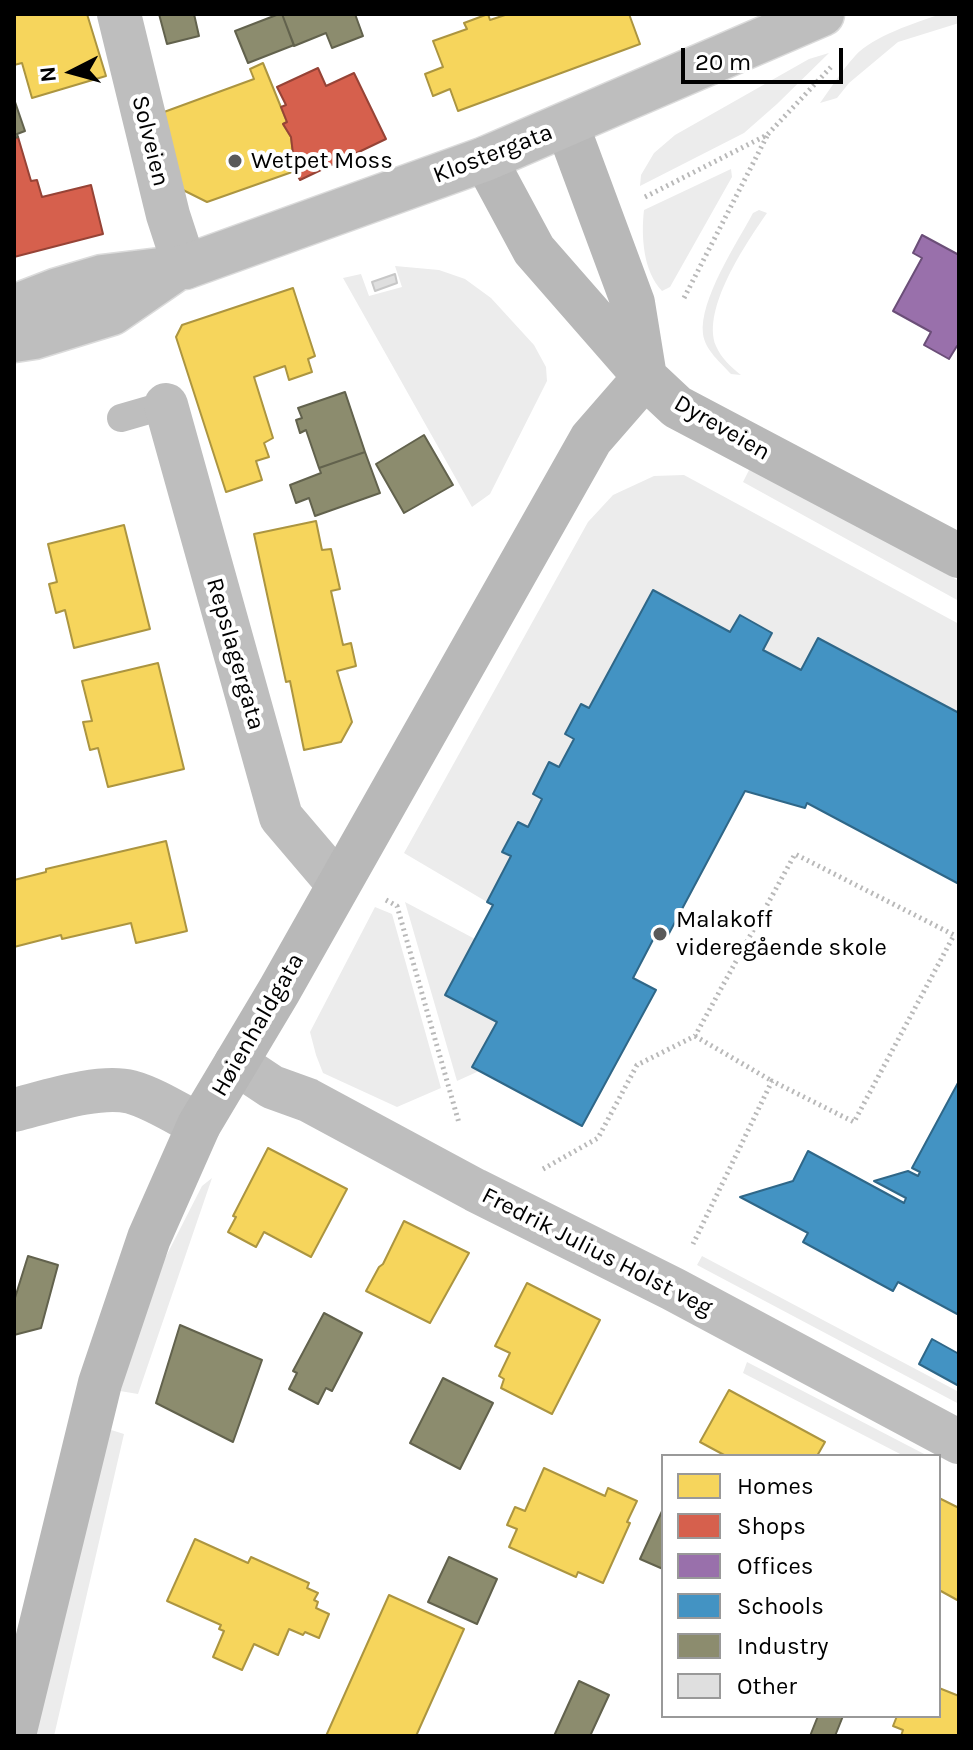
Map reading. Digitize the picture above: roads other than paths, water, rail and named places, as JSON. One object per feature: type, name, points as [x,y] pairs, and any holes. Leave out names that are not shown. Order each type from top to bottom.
[{"type":"street","name":"Solveien","points":[[119,14],[182,267]]},
{"type":"street","name":"Klostergata","points":[[14,307],[102,277],[182,267],[485,159],[812,18]]},
{"type":"street","points":[[567,125],[633,303],[645,377]]},
{"type":"street","name":"Dyreveien","points":[[485,159],[534,250],[645,377],[677,407],[959,556]]},
{"type":"street","name":"Klostergata","points":[[14,340],[34,337],[112,313],[182,267]]},
{"type":"street","name":"Høienhaldgata","points":[[14,1735],[100,1383],[149,1238],[199,1125],[591,439],[645,377]]},
{"type":"street","name":"Repslagergata","points":[[166,405],[281,817],[338,884]]},
{"type":"street","name":"Fredrik Julius Holst veg","points":[[236,1063],[272,1087],[308,1100],[475,1190],[673,1289],[959,1442]]},
{"type":"street","points":[[14,1110],[112,1090],[131,1092],[199,1125]]},
{"type":"lane","points":[[121,418],[166,405]]},
{"type":"place","name":"Wetpet Moss","points":[[235,161]]},
{"type":"place","name":"Malakoff videregående skole","points":[[660,934]]}]
